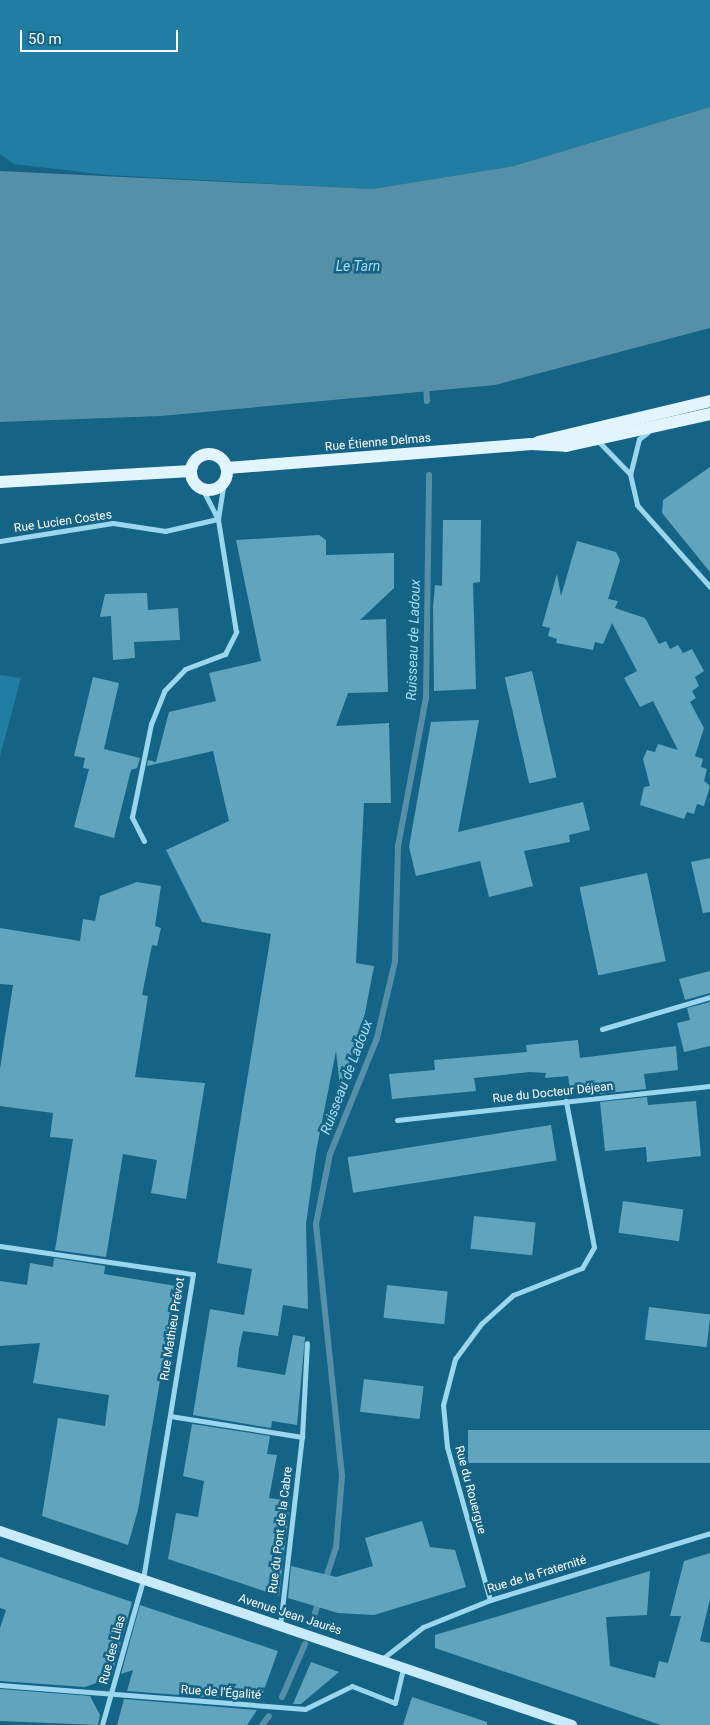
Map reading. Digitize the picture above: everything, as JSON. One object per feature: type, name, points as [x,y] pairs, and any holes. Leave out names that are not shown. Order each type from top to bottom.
[{"type":"main road","name":"Rue Étienne Delmas","points":[[531,444],[710,401]]},
{"type":"main road","name":"Rue Étienne Delmas","points":[[227,468],[531,444],[599,442],[710,414]]},
{"type":"main road","points":[[210,454],[221,458],[227,468],[224,482],[215,490],[203,490],[193,482],[191,471],[199,456],[210,454]]},
{"type":"main road","points":[[0,482],[191,471]]},
{"type":"main road","name":"Avenue Jean Jaurès","points":[[0,1531],[403,1666],[572,1725]]},
{"type":"street","points":[[655,427],[639,439],[630,474],[636,505],[710,587]]},
{"type":"street","points":[[599,442],[630,474]]},
{"type":"street","points":[[144,841],[132,817],[151,724],[164,691],[185,669],[225,654],[236,632],[218,519],[224,482]]},
{"type":"street","points":[[203,490],[218,519]]},
{"type":"street","name":"Rue Lucien Costes","points":[[0,541],[113,523],[165,530],[218,519]]},
{"type":"street","points":[[602,1029],[710,997]]},
{"type":"street","name":"Rue du Docteur Déjean","points":[[397,1120],[710,1086]]},
{"type":"street","name":"Rue du Rouergue","points":[[490,1600],[447,1447],[443,1405],[455,1359],[481,1324],[513,1296],[582,1268],[594,1247],[566,1101]]},
{"type":"street","name":"Rue Mathieu Prévot","points":[[0,1246],[192,1274],[143,1580]]},
{"type":"street","name":"Rue du Pont de la Cabre","points":[[280,1626],[302,1437],[307,1343]]},
{"type":"street","points":[[170,1416],[302,1437]]},
{"type":"street","name":"Rue de la Fraternité","points":[[382,1659],[423,1627],[490,1600],[710,1533]]},
{"type":"street","name":"Rue des Lilas","points":[[102,1725],[143,1580]]},
{"type":"street","name":"Rue de l'Égalité","points":[[0,1686],[305,1709],[352,1686],[395,1703],[403,1666]]},
{"type":"shaded area","points":[[0,0],[710,0],[710,107],[515,166],[372,189],[107,175],[14,164],[0,154]]},
{"type":"shaded area","points":[[0,675],[21,678],[0,756]]},
{"type":"water","name":"Le Tarn","points":[[710,107],[710,328],[495,385],[161,416],[0,422],[0,171],[372,189],[514,166]]},
{"type":"building","points":[[710,467],[710,572],[662,513],[663,500]]},
{"type":"building","points":[[443,520],[481,520],[480,582],[473,583],[476,689],[434,691],[433,608],[435,585],[442,586]]},
{"type":"building","points":[[319,535],[326,540],[326,555],[394,553],[394,588],[360,620],[386,619],[388,692],[348,693],[336,726],[389,723],[391,803],[364,803],[356,963],[374,966],[363,1024],[340,1087],[336,1051],[316,1152],[306,1224],[308,1309],[283,1305],[278,1336],[243,1331],[239,1349],[237,1367],[285,1375],[293,1335],[305,1337],[297,1425],[272,1421],[271,1428],[193,1415],[210,1309],[244,1315],[252,1269],[217,1263],[271,934],[202,922],[166,850],[229,821],[213,751],[147,766],[148,760],[156,762],[169,712],[216,701],[209,673],[261,661],[236,540]]},
{"type":"building","points":[[577,541],[616,552],[620,560],[608,599],[618,601],[615,608],[645,618],[659,644],[666,641],[670,649],[678,645],[683,653],[692,649],[704,671],[695,677],[699,686],[692,691],[696,698],[690,702],[704,728],[695,756],[703,759],[701,767],[707,769],[704,781],[710,786],[704,806],[697,804],[694,814],[687,812],[684,819],[640,805],[644,787],[650,786],[643,759],[647,750],[655,752],[658,744],[678,750],[653,701],[640,707],[624,678],[637,671],[612,623],[603,644],[595,642],[593,650],[556,643],[557,639],[548,636],[550,628],[542,626],[557,574],[561,596]]},
{"type":"building","points":[[147,593],[148,610],[178,608],[180,640],[134,642],[135,658],[113,660],[111,616],[100,617],[105,594]]},
{"type":"building","points":[[532,671],[557,777],[529,784],[505,677]]},
{"type":"building","points":[[93,677],[119,683],[104,749],[140,758],[137,768],[131,770],[114,838],[74,827],[89,769],[83,768],[85,758],[74,756]]},
{"type":"building","points":[[479,720],[458,832],[583,802],[590,830],[569,835],[570,842],[524,851],[533,886],[489,897],[480,861],[416,876],[409,847],[431,722]]},
{"type":"building","points":[[710,858],[710,912],[703,913],[691,862]]},
{"type":"building","points":[[647,873],[666,961],[598,975],[580,887]]},
{"type":"building","points":[[137,882],[161,886],[155,926],[161,928],[157,946],[152,945],[142,995],[148,996],[135,1077],[205,1083],[186,1199],[151,1193],[157,1160],[123,1154],[106,1257],[55,1250],[73,1139],[50,1137],[53,1113],[0,1106],[0,1069],[13,985],[0,984],[0,928],[80,941],[83,919],[95,921],[100,896]]},
{"type":"building","points":[[710,971],[710,993],[685,1000],[679,979]]},
{"type":"building","points":[[710,1002],[710,1046],[684,1052],[677,1023],[690,1020],[687,1008]]},
{"type":"building","points":[[578,1040],[580,1058],[676,1046],[678,1070],[644,1074],[646,1089],[599,1094],[598,1087],[570,1091],[568,1076],[545,1078],[546,1073],[530,1072],[474,1078],[476,1091],[392,1099],[389,1074],[435,1070],[434,1060],[527,1052],[526,1045]]},
{"type":"building","points":[[647,1097],[648,1105],[696,1101],[701,1156],[647,1162],[646,1147],[605,1151],[600,1102]]},
{"type":"building","points":[[551,1125],[557,1161],[353,1193],[348,1157]]},
{"type":"building","points":[[623,1201],[683,1209],[679,1241],[619,1233]]},
{"type":"building","points":[[474,1216],[536,1222],[532,1255],[471,1249]]},
{"type":"building","points":[[54,1258],[105,1266],[104,1274],[176,1286],[138,1510],[128,1545],[42,1516],[58,1418],[105,1426],[109,1395],[33,1383],[40,1343],[0,1346],[0,1281],[27,1285],[30,1263],[53,1267]]},
{"type":"building","points":[[387,1285],[448,1291],[444,1324],[384,1318]]},
{"type":"building","points":[[649,1307],[710,1314],[707,1347],[645,1340]]},
{"type":"building","points":[[364,1379],[424,1386],[420,1419],[360,1412]]},
{"type":"building","points":[[192,1424],[270,1436],[267,1454],[277,1455],[269,1498],[290,1501],[279,1596],[168,1559],[176,1513],[198,1517],[204,1481],[183,1476]]},
{"type":"building","points":[[468,1430],[710,1430],[710,1463],[468,1463]]},
{"type":"building","points":[[422,1521],[430,1547],[455,1550],[466,1587],[374,1615],[338,1613],[288,1598],[291,1566],[336,1577],[373,1566],[365,1538]]},
{"type":"building","points":[[710,1553],[710,1599],[700,1641],[710,1643],[710,1725],[661,1725],[435,1648],[435,1635],[650,1571],[647,1615],[606,1617],[610,1666],[655,1678],[659,1661],[668,1663],[681,1616],[670,1616],[684,1561]]},
{"type":"building","points":[[0,1557],[132,1602],[111,1678],[85,1687],[0,1681],[0,1628],[6,1610],[0,1608]]},
{"type":"building","points":[[140,1605],[278,1651],[260,1701],[127,1691],[133,1670],[121,1674]]},
{"type":"building","points":[[311,1662],[339,1672],[301,1704],[293,1704]]},
{"type":"building","points":[[0,1689],[90,1696],[100,1715],[98,1725],[0,1721]]},
{"type":"building","points":[[412,1697],[487,1722],[487,1725],[403,1725]]},
{"type":"building","points":[[124,1699],[257,1710],[247,1725],[117,1725]]},
{"type":"waterway","points":[[426,383],[427,401]]},
{"type":"waterway","name":"Ruisseau de Ladoux","points":[[325,1581],[336,1548],[342,1476],[316,1224],[330,1154],[377,1038],[395,961],[398,846],[426,698],[429,475]]},
{"type":"waterway","name":"Ruisseau de Ladoux","points":[[311,1625],[319,1600]]},
{"type":"waterway","points":[[282,1697],[305,1644]]},
{"type":"waterway","points":[[262,1725],[269,1716]]}]
